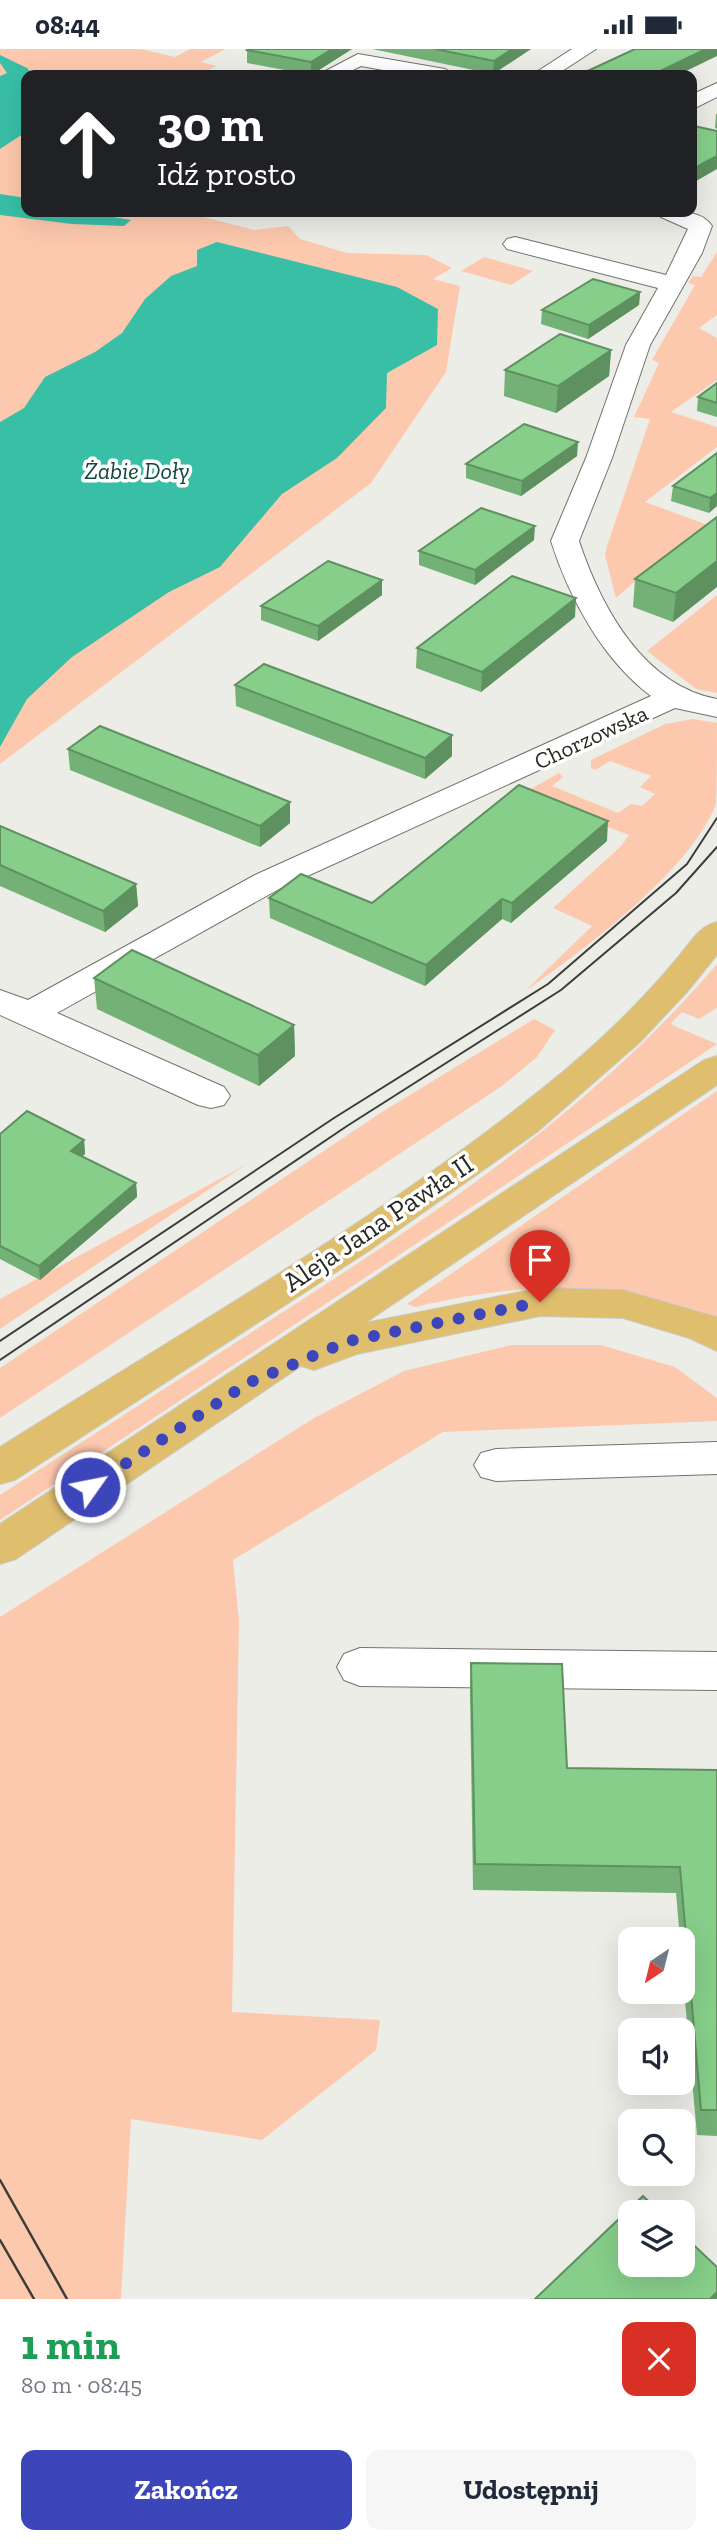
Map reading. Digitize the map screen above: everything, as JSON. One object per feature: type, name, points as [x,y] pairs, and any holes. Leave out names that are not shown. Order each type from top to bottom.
[{"type":"main road","name":"Aleja Jana Pawła II","points":[[0,1468],[358,1239],[522,1124],[612,1048],[683,975],[717,932]]},
{"type":"main road","points":[[0,1547],[717,1068]]},
{"type":"main road","points":[[248,1383],[349,1341],[540,1302],[623,1304],[704,1328],[717,1336]]},
{"type":"street","points":[[549,70],[581,50]]},
{"type":"street","points":[[331,66],[358,59],[418,70]]},
{"type":"street","points":[[697,100],[716,89]]},
{"type":"street","points":[[689,217],[709,222]]},
{"type":"street","name":"Chorzowska","points":[[8,1005],[267,882],[646,712],[673,696],[644,675],[602,619],[581,584],[565,541],[600,458],[638,345],[709,222]]},
{"type":"street","points":[[515,244],[647,280],[674,283]]},
{"type":"street","points":[[673,696],[717,708]]},
{"type":"street","points":[[8,1005],[211,1096]]},
{"type":"street","points":[[495,1465],[717,1458]]},
{"type":"street","points":[[360,1667],[717,1671]]},
{"type":"shaded area","name":"Żabie Doły","points":[[0,49],[141,49],[175,57],[190,49],[226,49],[201,62],[216,66],[209,70],[21,70],[21,217],[203,217],[254,230],[288,226],[300,239],[347,253],[426,255],[452,268],[433,279],[460,286],[446,372],[371,483],[0,764]]},
{"type":"shaded area","points":[[717,252],[717,315],[699,328],[717,338],[717,380],[671,412],[717,427],[717,447],[645,502],[708,525],[649,569],[616,598],[605,555],[650,419],[634,417],[659,363],[652,360],[695,285],[688,283],[693,276],[701,277]]},
{"type":"shaded area","points":[[484,257],[533,271],[511,285],[461,271]]},
{"type":"shaded area","points":[[717,595],[717,693],[696,689],[647,651]]},
{"type":"shaded area","points":[[693,719],[717,723],[716,804],[703,829],[660,882],[633,907],[576,954],[525,991],[592,926],[553,908],[621,846],[629,835],[592,821],[529,790],[559,773],[563,777],[552,786],[618,813],[631,804],[642,806],[655,794],[640,787],[651,776],[610,761],[595,770],[591,768],[591,760],[665,724]]},
{"type":"shaded area","points":[[717,964],[717,1008],[699,1019],[682,1012],[670,1024],[717,1044],[0,1520],[0,1495],[351,1267],[518,1150],[622,1063],[671,1015]]},
{"type":"shaded area","points":[[534,1019],[555,1030],[537,1057],[502,1086],[0,1418],[0,1368],[382,1112]]},
{"type":"shaded area","points":[[717,1091],[717,1317],[641,1296],[567,1288],[493,1292],[416,1307],[407,1304]]},
{"type":"shaded area","points":[[247,1164],[0,1329],[0,1299]]},
{"type":"shaded area","points":[[511,1345],[601,1345],[675,1367],[717,1398],[717,1421],[443,1432],[233,1560],[239,1621],[232,2012],[380,2020],[376,2050],[262,2140],[131,2119],[121,2299],[0,2299],[0,1617],[314,1418],[404,1371]]},
{"type":"water","points":[[0,55],[29,70],[21,70],[21,135],[0,149],[0,76],[7,73],[0,63]]},
{"type":"water","points":[[0,194],[21,197],[21,217],[113,217],[131,220],[124,226],[72,224],[0,215]]},
{"type":"water","name":"Żabie Doły","points":[[217,242],[397,287],[438,309],[437,345],[387,373],[386,408],[337,458],[282,494],[220,567],[169,592],[72,657],[27,699],[0,747],[0,422],[24,408],[45,377],[95,352],[122,333],[145,299],[171,276],[197,266],[197,250]]},
{"type":"building","points":[[248,49],[332,49],[311,62]]},
{"type":"building","points":[[435,49],[512,49],[494,61]]},
{"type":"building","points":[[635,49],[706,49],[662,70],[590,70]]},
{"type":"building","points":[[697,127],[717,131],[717,156],[697,167]]},
{"type":"building","points":[[593,279],[640,292],[589,325],[542,310]]},
{"type":"building","points":[[560,334],[611,350],[558,386],[505,370]]},
{"type":"building","points":[[717,383],[717,403],[698,397]]},
{"type":"building","points":[[524,424],[578,442],[522,481],[466,464]]},
{"type":"building","points":[[717,453],[717,493],[710,498],[673,486]]},
{"type":"building","points":[[481,508],[535,526],[475,570],[419,551]]},
{"type":"building","points":[[717,517],[717,561],[676,593],[635,579]]},
{"type":"building","points":[[328,561],[382,580],[318,626],[261,606]]},
{"type":"building","points":[[512,576],[576,598],[482,672],[417,648]]},
{"type":"building","points":[[264,664],[452,735],[425,758],[235,685]]},
{"type":"building","points":[[100,726],[290,802],[260,826],[68,749]]},
{"type":"building","points":[[519,785],[608,821],[512,903],[502,899],[426,965],[269,898],[301,874],[372,903]]},
{"type":"building","points":[[0,826],[136,884],[103,911],[0,865]]},
{"type":"building","points":[[132,950],[294,1025],[258,1055],[94,978]]},
{"type":"building","points":[[27,1111],[84,1140],[71,1151],[136,1183],[39,1266],[0,1246],[0,1134]]},
{"type":"building","points":[[471,1663],[562,1664],[567,1768],[717,1770],[717,2110],[701,2110],[692,2004],[695,2004],[695,1927],[685,1927],[680,1867],[475,1864]]},
{"type":"building","points":[[618,2220],[618,2277],[695,2277],[695,2246],[717,2267],[717,2292],[710,2299],[535,2299]]},
{"type":"tram line","points":[[0,1341],[334,1118],[548,984],[687,864],[717,818]]},
{"type":"tram line","points":[[0,1360],[347,1126],[561,990],[676,893],[717,847]]},
{"type":"tram line","points":[[0,2180],[67,2299]]},
{"type":"tram line","points":[[0,2240],[34,2299]]},
{"type":"route","points":[[90,1487],[248,1383],[349,1341],[540,1302]]}]
